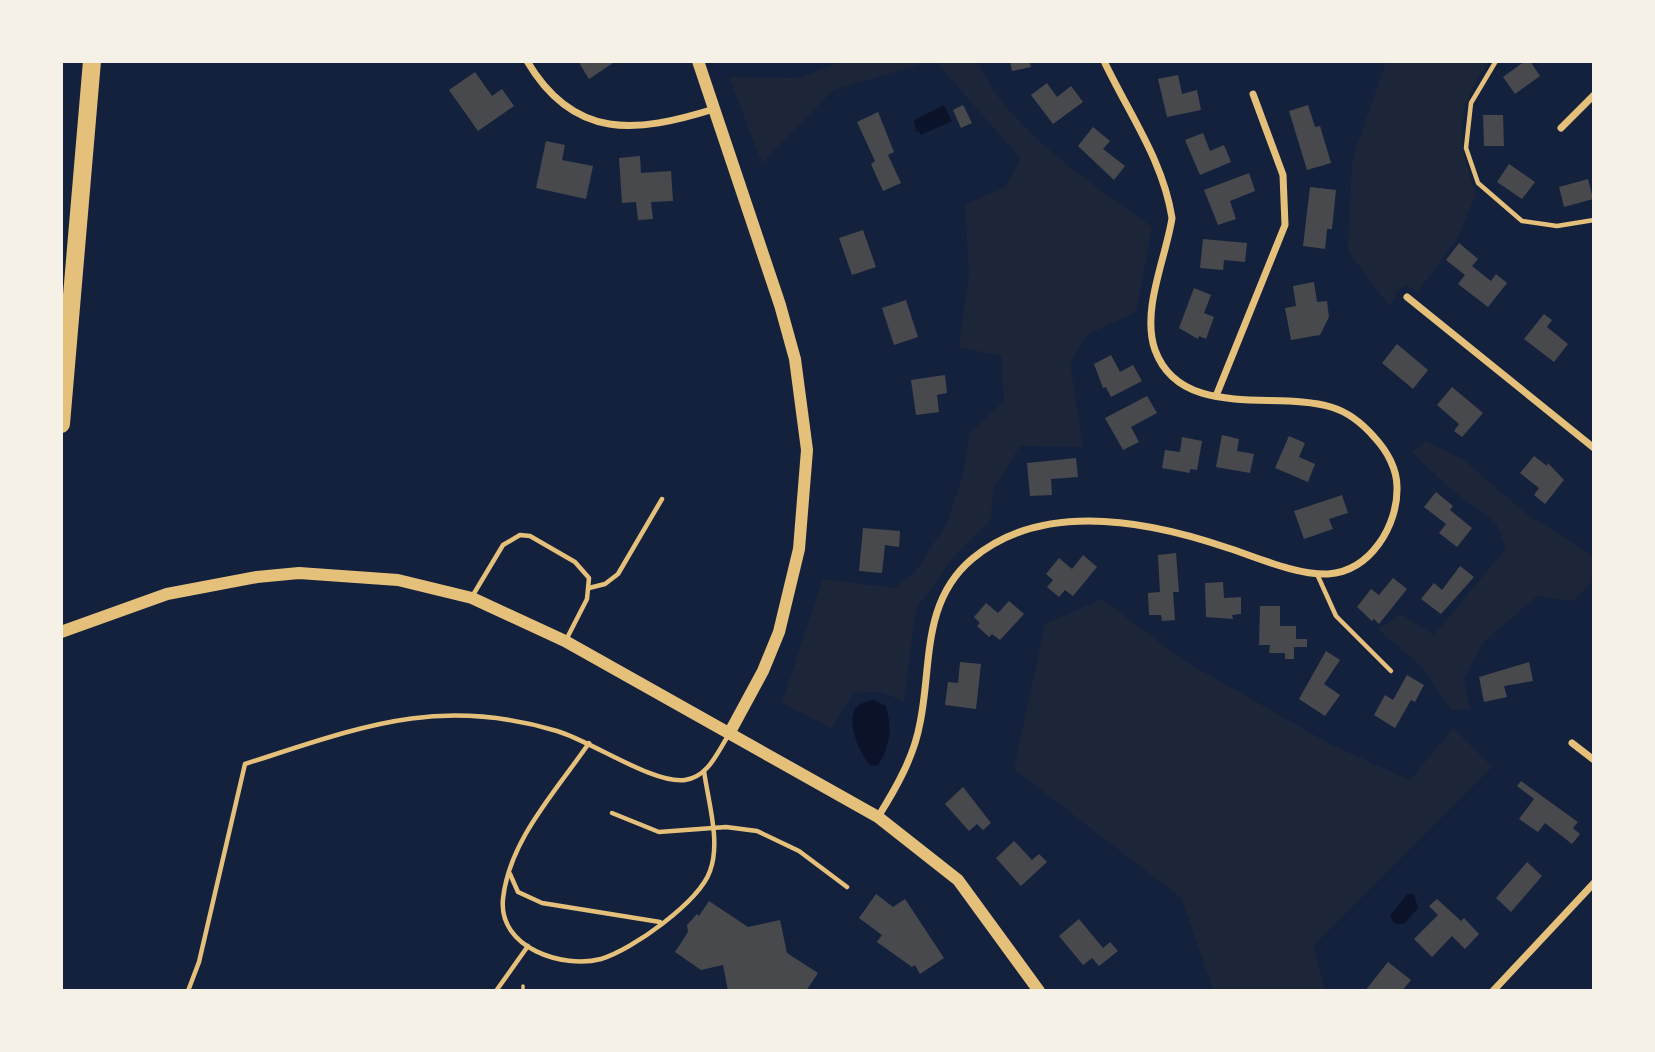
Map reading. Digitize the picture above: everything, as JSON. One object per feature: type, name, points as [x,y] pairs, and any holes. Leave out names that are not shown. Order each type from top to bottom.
[{"type":"highway","points":[[61,424],[92,61]]},
{"type":"street","points":[[527,61],[548,90],[564,104],[601,123],[641,127],[714,109]]},
{"type":"street","points":[[698,61],[780,305],[795,359],[807,450],[799,549],[779,632],[763,671],[730,732]]},
{"type":"street","points":[[877,817],[915,745],[935,615],[955,578],[969,562],[1004,538],[1043,526],[1084,522],[1129,523],[1185,533],[1317,573],[1350,569],[1380,542],[1392,523],[1397,503],[1397,482],[1391,461],[1366,428],[1331,407],[1216,396],[1185,386],[1168,372],[1156,351],[1152,329],[1157,288],[1172,218],[1169,201],[1156,160],[1104,61]]},
{"type":"street","points":[[1216,396],[1285,225],[1283,175],[1253,94]]},
{"type":"street","points":[[1561,128],[1594,95]]},
{"type":"street","points":[[1407,298],[1594,449]]},
{"type":"street","points":[[61,632],[133,605],[199,587],[299,573],[398,580],[471,598],[565,641],[877,817],[958,880],[1039,991]]},
{"type":"street","points":[[1572,743],[1594,760]]},
{"type":"street","points":[[1493,991],[1594,883]]},
{"type":"lane","points":[[1496,61],[1471,103],[1466,148],[1478,183],[1522,221],[1557,226],[1594,220]]},
{"type":"lane","points":[[589,588],[605,584],[618,574],[662,499]]},
{"type":"lane","points":[[471,598],[497,553],[510,538],[530,536],[575,562],[589,578],[587,599],[565,641]]},
{"type":"lane","points":[[1317,573],[1336,615],[1391,671]]},
{"type":"lane","points":[[188,991],[199,962],[245,764],[371,725],[433,714],[472,713],[514,719],[589,743],[658,777],[685,780],[704,771],[730,732]]},
{"type":"lane","points":[[589,743],[534,820],[509,870],[502,902],[507,923],[518,940],[556,959],[598,960],[623,950],[689,900],[709,873],[714,856],[704,771]]},
{"type":"lane","points":[[612,813],[659,832],[740,828],[772,837],[815,862],[847,887]]},
{"type":"lane","points":[[509,870],[511,883],[518,892],[542,903],[661,922]]},
{"type":"lane","points":[[496,991],[528,946]]},
{"type":"shaded area","points":[[844,61],[932,61],[833,90],[762,163],[729,77],[797,78]]},
{"type":"shaded area","points":[[935,61],[978,61],[1008,110],[1030,132],[1079,174],[1152,227],[1136,312],[1088,334],[1070,363],[1083,447],[1020,446],[994,489],[990,521],[953,558],[916,609],[904,701],[880,692],[853,693],[832,728],[782,703],[823,579],[895,588],[915,572],[947,523],[963,474],[969,434],[1004,401],[1001,356],[959,347],[969,272],[965,204],[1004,188],[1021,159]]},
{"type":"shaded area","points":[[1386,61],[1490,61],[1470,95],[1462,126],[1465,157],[1476,194],[1457,239],[1418,291],[1405,285],[1397,291],[1390,307],[1348,251],[1352,161]]},
{"type":"shaded area","points":[[944,105],[952,121],[921,135],[919,131],[916,132],[914,120]]},
{"type":"shaded area","points":[[1425,441],[1464,460],[1528,515],[1594,556],[1591,582],[1573,601],[1537,596],[1483,643],[1464,678],[1470,709],[1451,710],[1421,666],[1378,629],[1401,614],[1434,635],[1506,548],[1496,523],[1448,487],[1412,452]]},
{"type":"shaded area","points":[[1102,599],[1183,660],[1332,745],[1410,780],[1453,728],[1492,767],[1313,946],[1325,991],[1214,991],[1181,898],[1014,769],[1045,624]]},
{"type":"shaded area","points":[[874,700],[886,706],[890,729],[882,758],[878,765],[871,766],[859,748],[852,723],[855,709]]},
{"type":"shaded area","points":[[1407,894],[1414,894],[1418,908],[1404,924],[1395,924],[1390,916]]},
{"type":"building","points":[[578,61],[616,61],[589,79]]},
{"type":"building","points":[[1010,61],[1029,61],[1031,67],[1012,71]]},
{"type":"building","points":[[1525,61],[1530,61],[1540,76],[1515,94],[1503,77]]},
{"type":"building","points":[[475,72],[492,96],[502,89],[514,106],[478,131],[449,90]]},
{"type":"building","points":[[1178,75],[1182,94],[1197,90],[1201,110],[1167,117],[1158,79]]},
{"type":"building","points":[[1047,83],[1057,97],[1071,86],[1083,102],[1053,124],[1031,95]]},
{"type":"building","points":[[963,105],[972,123],[961,128],[953,110]]},
{"type":"building","points":[[1308,105],[1315,127],[1320,126],[1331,163],[1307,170],[1289,111]]},
{"type":"building","points":[[878,112],[894,152],[888,155],[901,183],[883,191],[871,164],[875,161],[857,122]]},
{"type":"building","points":[[1483,115],[1503,115],[1504,146],[1484,146]]},
{"type":"building","points":[[1093,127],[1110,141],[1103,149],[1125,166],[1114,180],[1078,146]]},
{"type":"building","points":[[1203,133],[1210,151],[1224,145],[1231,162],[1200,175],[1185,140]]},
{"type":"building","points":[[546,141],[565,145],[562,160],[593,166],[586,199],[536,188]]},
{"type":"building","points":[[640,156],[641,173],[671,171],[673,201],[651,202],[653,219],[638,220],[636,202],[622,203],[619,158]]},
{"type":"building","points":[[1509,164],[1535,182],[1522,199],[1497,182]]},
{"type":"building","points":[[1249,173],[1255,191],[1230,201],[1236,219],[1218,225],[1204,190]]},
{"type":"building","points":[[1588,179],[1593,199],[1564,207],[1559,187]]},
{"type":"building","points":[[1310,187],[1336,190],[1332,229],[1327,229],[1325,249],[1303,246]]},
{"type":"building","points":[[863,230],[876,267],[852,275],[839,238]]},
{"type":"building","points":[[1203,239],[1247,243],[1245,262],[1224,260],[1223,270],[1200,268]]},
{"type":"building","points":[[1459,243],[1478,259],[1472,266],[1491,281],[1496,274],[1507,283],[1488,307],[1458,284],[1465,275],[1446,260]]},
{"type":"building","points":[[1314,282],[1317,302],[1327,301],[1329,317],[1320,335],[1291,340],[1285,308],[1296,306],[1293,286]]},
{"type":"building","points":[[1194,288],[1211,295],[1204,313],[1214,317],[1206,339],[1199,336],[1198,339],[1179,328]]},
{"type":"building","points":[[906,300],[918,337],[894,345],[882,308]]},
{"type":"building","points":[[1544,314],[1552,320],[1547,327],[1568,344],[1554,362],[1524,339]]},
{"type":"building","points":[[1397,344],[1428,370],[1413,389],[1382,363]]},
{"type":"building","points":[[1111,355],[1120,372],[1133,365],[1142,381],[1111,397],[1106,387],[1103,388],[1094,364]]},
{"type":"building","points":[[945,375],[947,393],[937,395],[939,412],[916,415],[911,380]]},
{"type":"building","points":[[1452,387],[1483,413],[1462,437],[1454,431],[1459,424],[1437,405]]},
{"type":"building","points":[[1147,396],[1157,413],[1131,427],[1139,442],[1123,450],[1105,418]]},
{"type":"building","points":[[1222,435],[1239,439],[1237,451],[1254,454],[1250,473],[1216,467]]},
{"type":"building","points":[[1289,436],[1305,443],[1299,457],[1315,464],[1308,482],[1275,468]]},
{"type":"building","points":[[1182,437],[1202,441],[1197,470],[1190,469],[1190,473],[1162,468],[1165,450],[1180,452]]},
{"type":"building","points":[[1534,456],[1547,466],[1548,463],[1564,480],[1545,504],[1534,495],[1539,488],[1520,473]]},
{"type":"building","points":[[1076,458],[1078,477],[1051,479],[1052,495],[1030,496],[1027,463]]},
{"type":"building","points":[[1436,492],[1453,506],[1450,510],[1472,528],[1457,547],[1439,533],[1446,524],[1424,507]]},
{"type":"building","points":[[1342,495],[1348,513],[1329,519],[1333,529],[1304,539],[1294,511]]},
{"type":"building","points":[[863,528],[900,531],[899,547],[885,545],[882,573],[859,571]]},
{"type":"building","points":[[1176,553],[1179,592],[1173,592],[1175,620],[1162,621],[1161,615],[1149,615],[1148,593],[1160,592],[1158,555]]},
{"type":"building","points":[[1083,555],[1097,567],[1073,596],[1065,590],[1059,597],[1047,587],[1053,580],[1046,574],[1059,558],[1072,569]]},
{"type":"building","points":[[1460,566],[1474,577],[1441,614],[1421,599],[1434,583],[1442,590]]},
{"type":"building","points":[[1393,578],[1407,589],[1379,624],[1357,607],[1371,589],[1379,595]]},
{"type":"building","points":[[1223,582],[1224,598],[1241,597],[1241,614],[1232,615],[1233,619],[1206,617],[1205,583]]},
{"type":"building","points":[[1009,601],[1024,614],[1000,640],[992,634],[989,637],[977,626],[980,623],[974,617],[986,603],[998,613]]},
{"type":"building","points":[[1260,606],[1280,606],[1280,626],[1296,626],[1296,639],[1307,639],[1307,647],[1294,647],[1294,659],[1285,659],[1285,653],[1269,653],[1270,645],[1259,645]]},
{"type":"building","points":[[1326,651],[1340,660],[1324,684],[1340,695],[1325,716],[1299,699]]},
{"type":"building","points":[[960,662],[981,664],[976,709],[945,705],[948,682],[958,683]]},
{"type":"building","points":[[1529,662],[1533,681],[1504,686],[1507,697],[1484,702],[1479,677]]},
{"type":"building","points":[[1407,675],[1424,685],[1415,702],[1411,700],[1395,728],[1374,715],[1385,695],[1393,700]]},
{"type":"building","points":[[1521,781],[1578,822],[1573,828],[1580,834],[1572,844],[1545,823],[1538,832],[1519,819],[1534,799],[1517,786]]},
{"type":"building","points":[[963,787],[991,823],[983,830],[977,824],[969,831],[945,804]]},
{"type":"building","points":[[1014,841],[1032,860],[1039,854],[1047,862],[1021,886],[996,858]]},
{"type":"building","points":[[1527,862],[1542,876],[1511,912],[1496,898]]},
{"type":"building","points":[[876,894],[893,907],[905,899],[944,958],[920,974],[915,965],[912,967],[877,942],[882,935],[859,918]]},
{"type":"building","points":[[1437,899],[1461,921],[1464,918],[1479,934],[1465,949],[1452,936],[1432,957],[1414,939],[1438,915],[1429,906]]},
{"type":"building","points":[[709,901],[748,927],[780,920],[787,953],[818,973],[806,991],[728,991],[723,965],[701,970],[675,952],[688,932],[687,925],[697,914],[699,916]]},
{"type":"building","points":[[1079,919],[1103,948],[1110,942],[1118,951],[1099,966],[1092,958],[1083,965],[1059,936]]},
{"type":"building","points":[[1388,962],[1411,980],[1402,991],[1365,991]]}]
